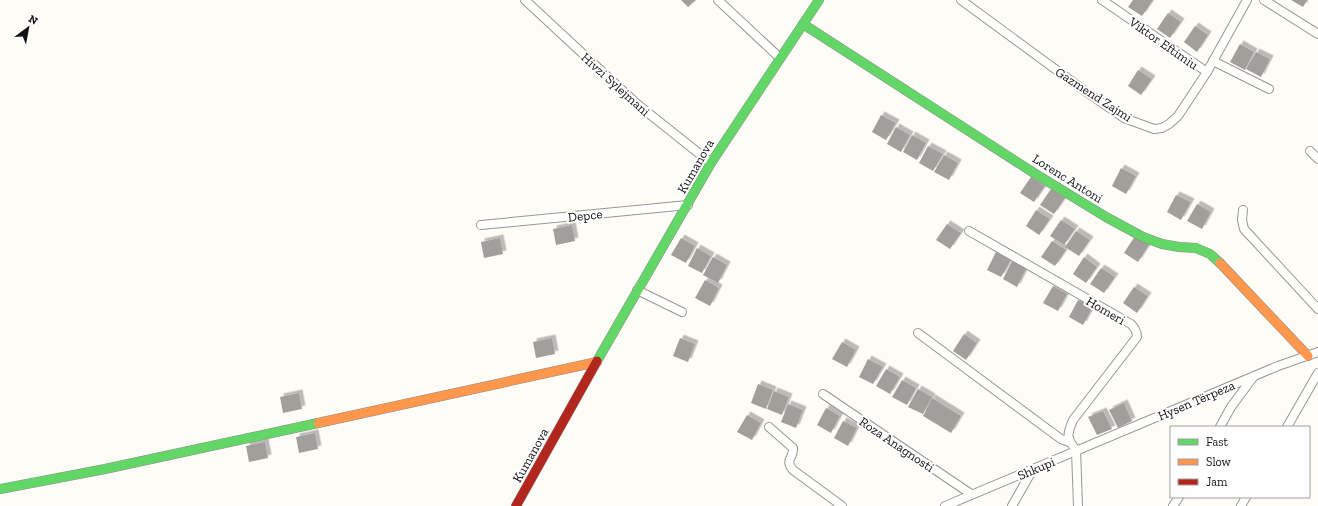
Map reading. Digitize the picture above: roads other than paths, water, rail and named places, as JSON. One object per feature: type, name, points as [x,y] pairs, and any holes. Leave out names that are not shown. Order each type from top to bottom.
[{"type":"street","name":"Hivzi Sylejmani","points":[[525,0],[637,104],[711,163]]},
{"type":"street","points":[[718,0],[780,58]]},
{"type":"street","name":"Kumanova","points":[[516,506],[637,290],[711,163],[819,0]]},
{"type":"street","name":"Gazmend Zajmi","points":[[961,0],[1124,118],[1154,129],[1162,128],[1178,116],[1207,72],[1247,0]]},
{"type":"street","name":"Viktor Eftimiu","points":[[1102,0],[1207,72]]},
{"type":"street","points":[[1264,0],[1318,34]]},
{"type":"street","name":"Lorenc Antoni","points":[[803,24],[1034,173],[1143,237],[1162,244],[1196,248],[1210,254],[1234,277],[1308,356]]},
{"type":"street","points":[[1213,61],[1269,89]]},
{"type":"street","points":[[1310,151],[1318,159]]},
{"type":"street","name":"Depce","points":[[482,225],[688,204]]},
{"type":"street","points":[[1243,210],[1242,220],[1244,229],[1318,309]]},
{"type":"street","name":"Homeri","points":[[969,230],[1131,324],[1136,329],[1137,337],[1073,420],[1068,431],[1069,442]]},
{"type":"street","points":[[637,290],[682,312]]},
{"type":"street","points":[[918,333],[1061,439],[1069,442],[1076,450]]},
{"type":"street","name":"Hysen Tërpeza","points":[[1076,450],[1278,366],[1318,352]]},
{"type":"street","points":[[0,489],[105,470],[597,362]]},
{"type":"street","points":[[1288,426],[1318,373]]},
{"type":"street","points":[[1221,426],[1254,376]]},
{"type":"street","name":"Roza Anagnosti","points":[[823,394],[971,494]]},
{"type":"street","points":[[769,427],[793,448],[794,453],[789,461],[789,466],[842,506]]},
{"type":"street","name":"Shkupi","points":[[945,506],[1076,450],[1078,506]]},
{"type":"street","points":[[1012,506],[1033,469]]}]
